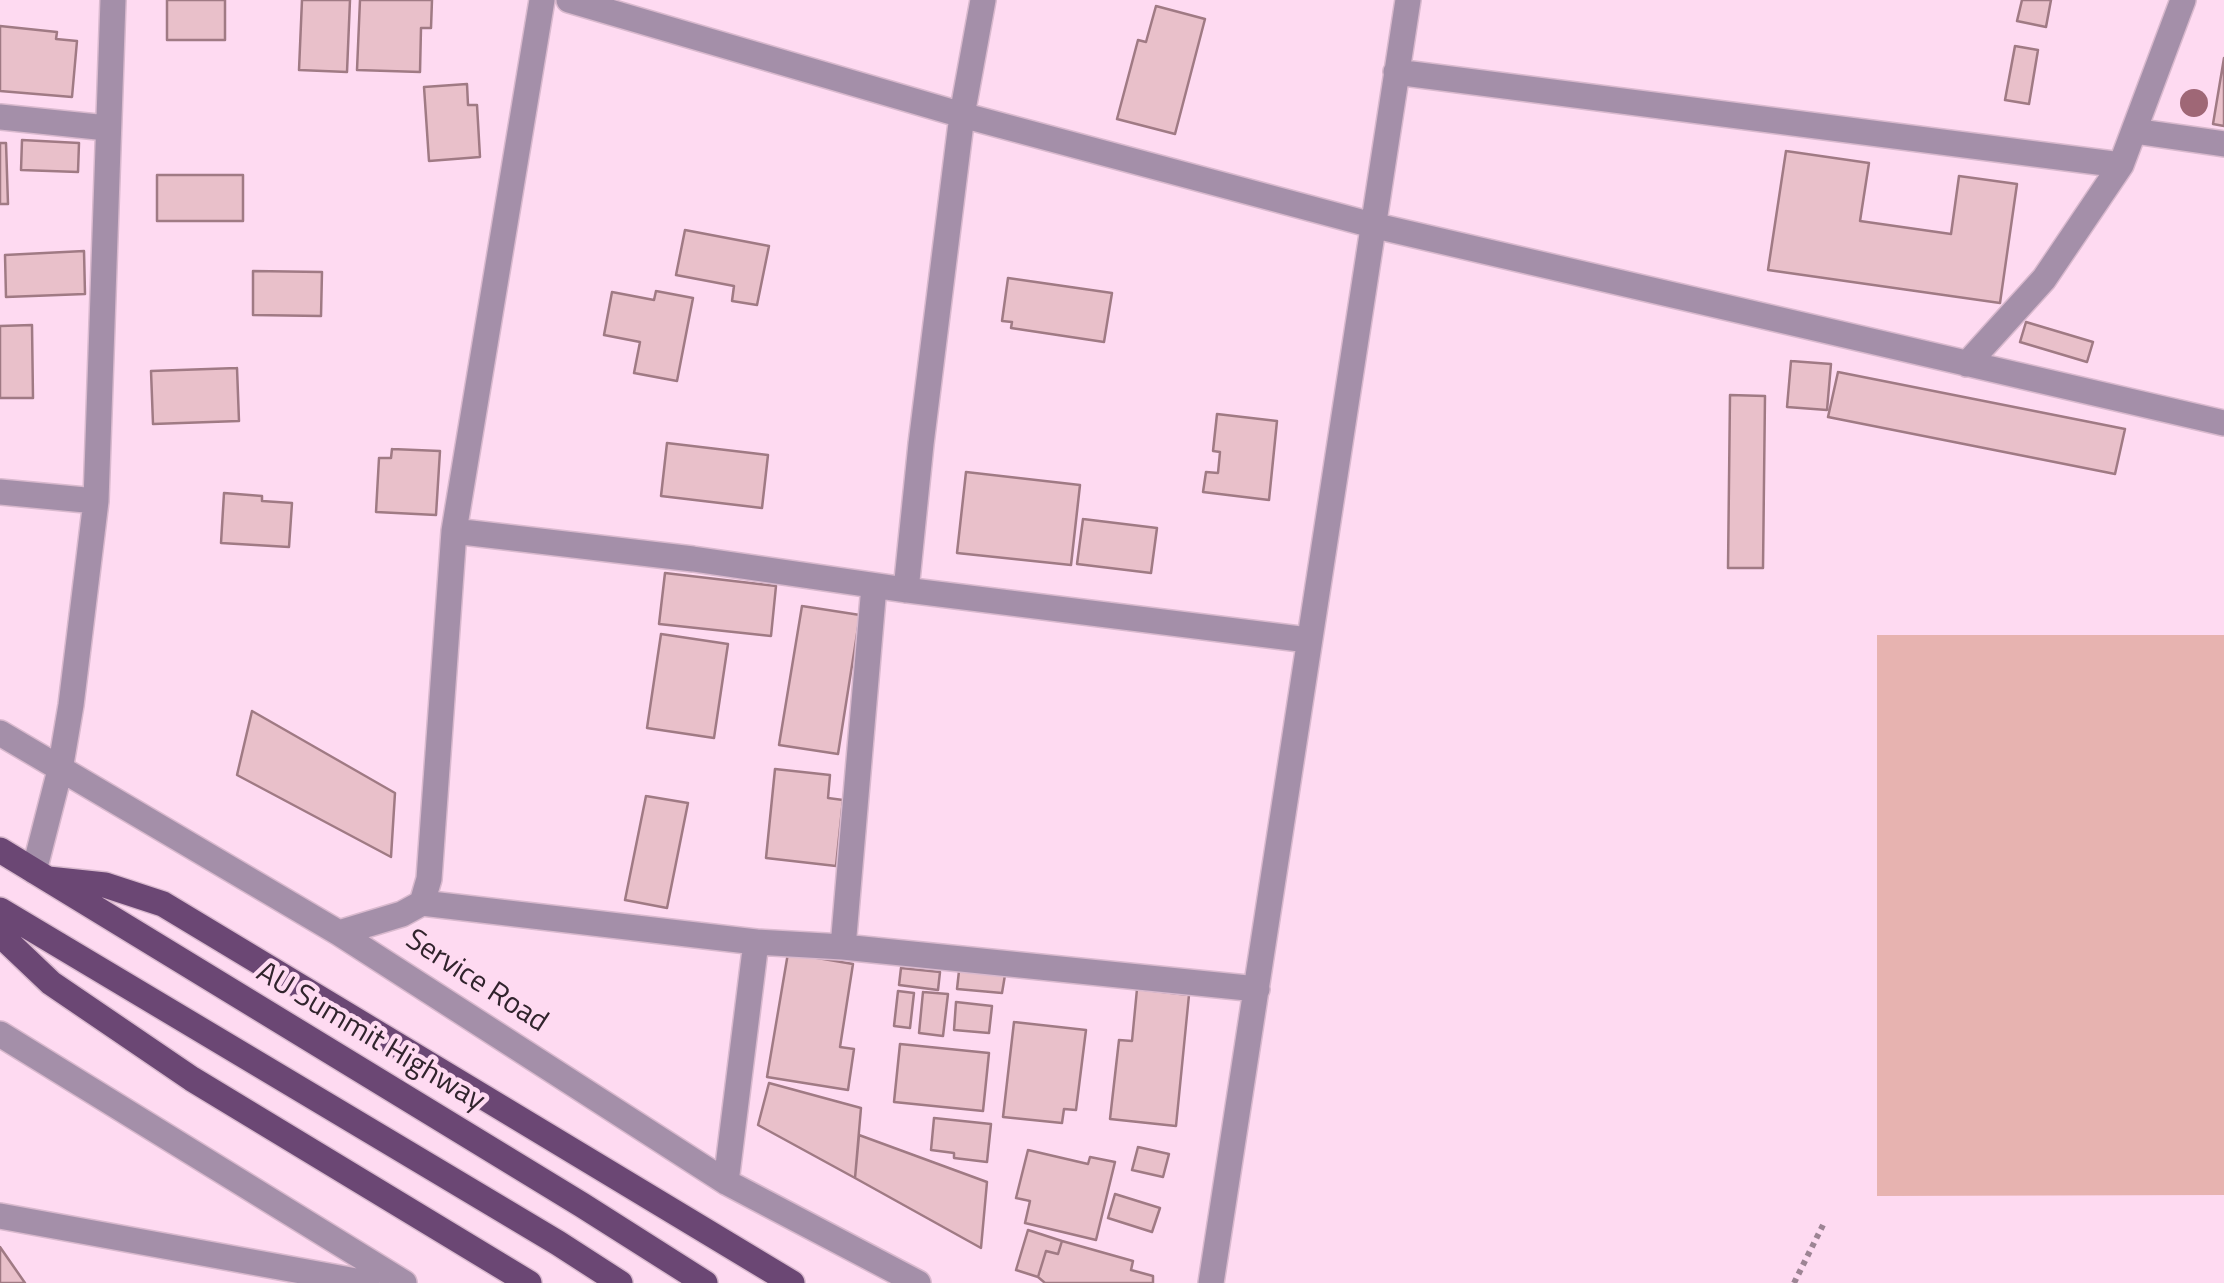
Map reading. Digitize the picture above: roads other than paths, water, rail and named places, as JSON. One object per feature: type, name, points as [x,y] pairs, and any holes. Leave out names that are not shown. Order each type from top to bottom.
[{"type":"main road","name":"AU Summit Highway","points":[[0,850],[705,1283]]},
{"type":"main road","points":[[50,880],[105,884],[164,904],[792,1283]]},
{"type":"main road","points":[[0,910],[12,925],[558,1243],[620,1283]]},
{"type":"main road","points":[[12,925],[8,942],[51,983],[177,1069],[529,1283]]},
{"type":"street","points":[[50,880],[60,770],[96,501],[113,0]]},
{"type":"street","points":[[422,902],[429,879],[454,531],[542,0]]},
{"type":"street","points":[[569,0],[962,115],[1372,225],[2224,423]]},
{"type":"street","points":[[906,590],[962,115],[983,0]]},
{"type":"street","points":[[1211,1283],[1408,0]]},
{"type":"street","points":[[1967,364],[2044,279],[2121,165],[2183,0]]},
{"type":"street","points":[[1396,72],[2121,165]]},
{"type":"street","points":[[0,117],[107,128]]},
{"type":"street","points":[[2134,131],[2224,144]]},
{"type":"street","points":[[0,492],[96,501]]},
{"type":"street","points":[[454,531],[1308,640]]},
{"type":"street","points":[[842,947],[874,586]]},
{"type":"street","name":"Service Road","points":[[0,733],[339,933],[726,1182],[918,1283]]},
{"type":"street","points":[[339,933],[402,914],[422,902],[756,942],[842,947],[1257,989]]},
{"type":"street","points":[[726,1182],[756,942]]},
{"type":"street","points":[[0,1034],[404,1283]]},
{"type":"street","points":[[0,1216],[367,1283]]}]
